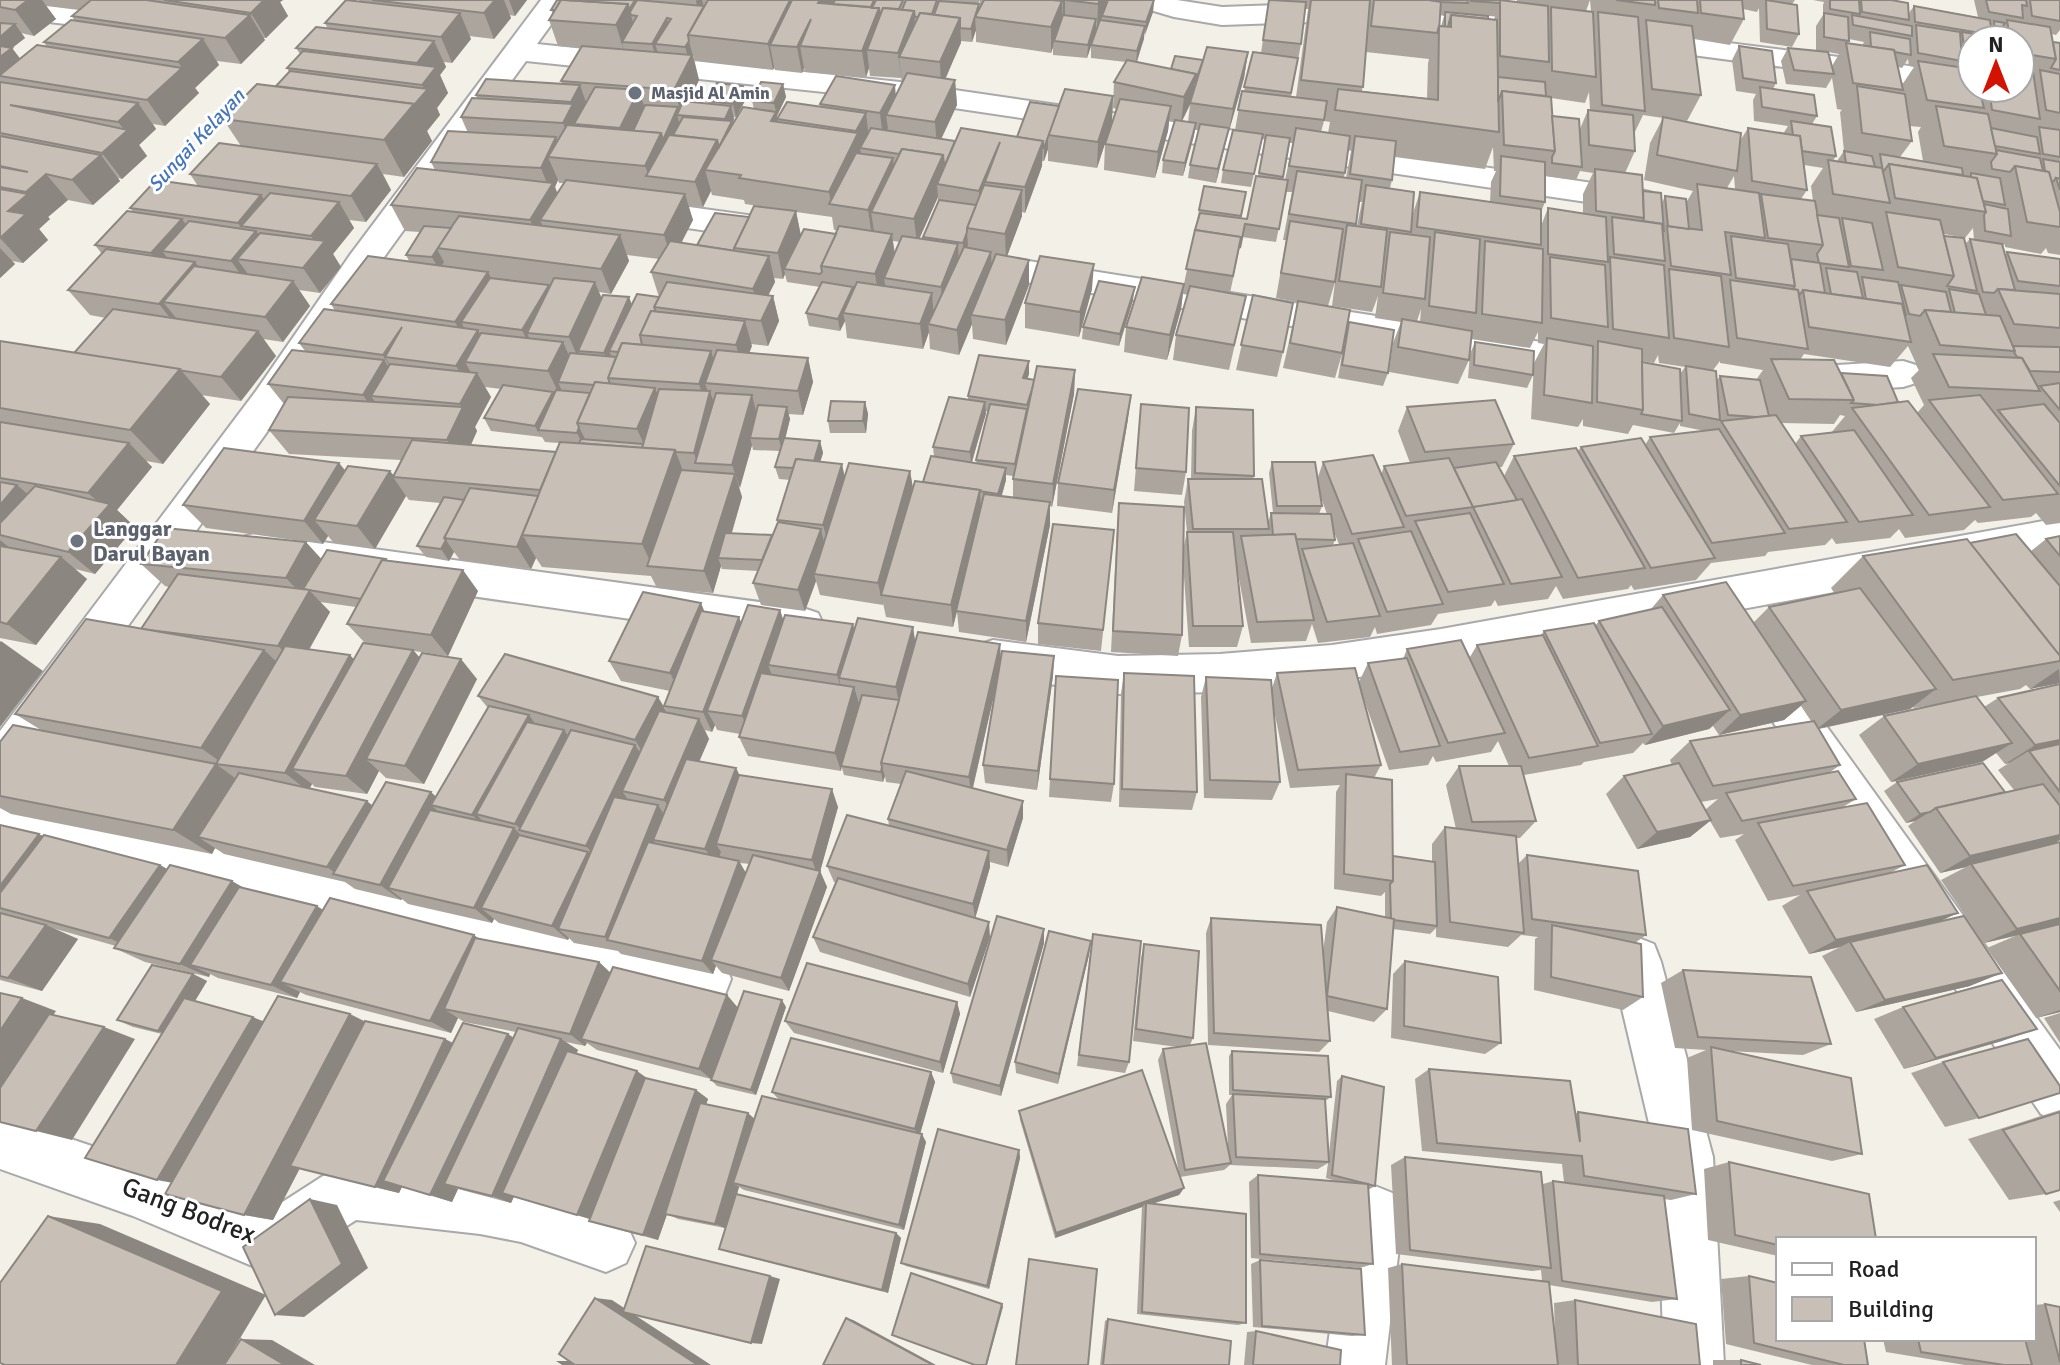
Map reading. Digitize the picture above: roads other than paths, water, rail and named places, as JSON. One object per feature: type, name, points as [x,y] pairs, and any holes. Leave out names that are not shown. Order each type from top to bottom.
[{"type":"street","points":[[70,42],[122,0]]},
{"type":"street","points":[[0,767],[168,539],[433,190],[518,51],[555,0]]},
{"type":"street","points":[[1147,0],[1184,11],[1222,16],[1313,13],[1536,28]]},
{"type":"street","points":[[0,8],[98,19]]},
{"type":"street","points":[[1611,37],[1906,64],[1956,78]]},
{"type":"street","points":[[518,51],[916,93],[1672,204]]},
{"type":"street","points":[[605,208],[699,217],[806,235]]},
{"type":"street","points":[[943,259],[1637,370]]},
{"type":"street","points":[[1784,381],[1903,374]]},
{"type":"street","points":[[960,652],[1118,675],[1220,673],[1332,663],[1441,647],[2060,534]]},
{"type":"street","points":[[168,539],[325,557],[845,632]]},
{"type":"street","points":[[1997,546],[2024,580]]},
{"type":"street","points":[[1711,597],[2060,1095]]},
{"type":"street","points":[[0,818],[309,894],[706,979]]},
{"type":"street","points":[[1636,962],[1685,1157],[1694,1365]]},
{"type":"street","name":"Gang Bodrex","points":[[0,1142],[136,1189],[257,1240],[274,1240],[343,1196],[356,1192],[480,1206],[521,1214],[606,1243]]},
{"type":"street","points":[[1355,1365],[1375,1214]]},
{"type":"place","name":"Masjid Al Amin","points":[[635,93]]},
{"type":"place","name":"Langgar Darul Bayan","points":[[77,541]]},
{"type":"water label","name":"Sungai Kelayan","points":[[196,140]]}]
